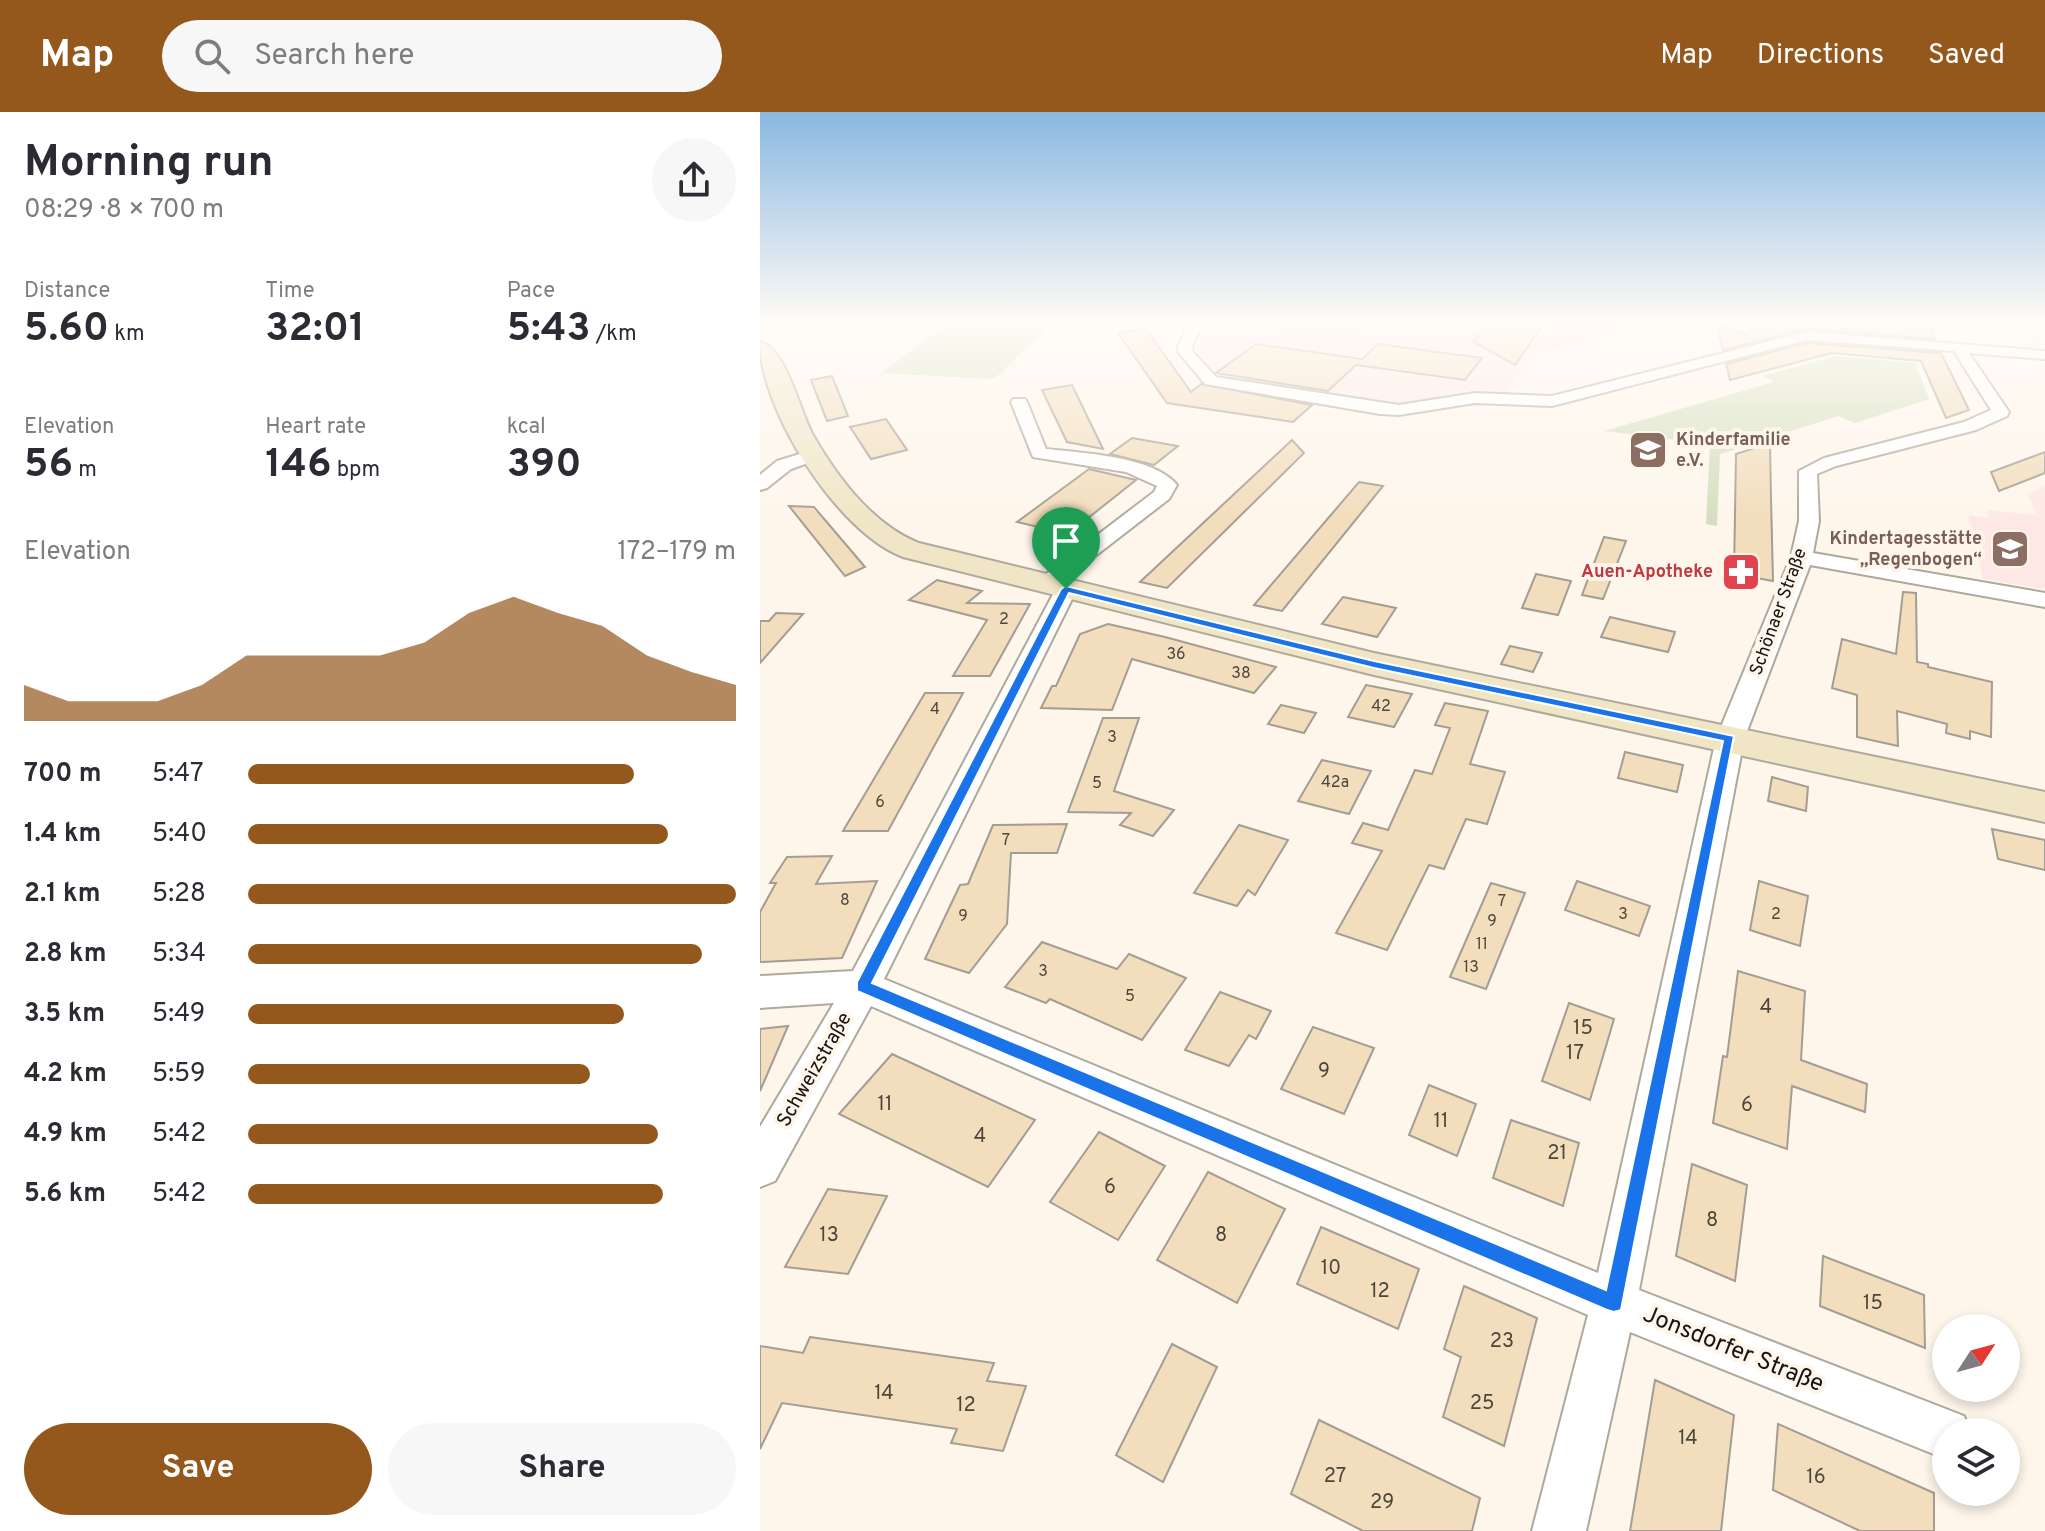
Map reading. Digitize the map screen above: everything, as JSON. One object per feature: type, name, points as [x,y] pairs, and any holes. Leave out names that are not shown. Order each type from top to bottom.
[{"type":"street","points":[[783,389],[792,417],[813,455],[883,537],[919,553],[1374,664],[2045,807]]},
{"type":"street","points":[[1261,389],[1399,410],[1475,398],[1552,401],[1598,389]]},
{"type":"street","name":"Schönaer Straße","points":[[1559,1531],[1614,1303],[1730,739],[1802,557],[1809,521],[1808,471],[1830,462],[1970,426],[2001,412],[1986,389]]},
{"type":"street","points":[[1019,402],[1039,453],[1141,470],[1158,475],[1167,485],[1162,495],[1084,557],[1055,586]]},
{"type":"street","points":[[760,484],[784,465],[813,455]]},
{"type":"street","points":[[1802,557],[2045,600]]},
{"type":"street","name":"Schweizstraße","points":[[760,1166],[863,986],[1055,586]]},
{"type":"street","name":"Jonsdorfer Straße","points":[[760,992],[863,986],[1614,1303],[1932,1428]]},
{"type":"shaded area","points":[[1293,389],[1509,389],[1505,395],[1463,393],[1397,404]]},
{"type":"shaded area","name":"Kindertagesstätte „Regenbogen“","points":[[2045,487],[2045,589],[1983,579],[1968,515],[1989,518],[1987,510],[2037,515],[2028,494]]},
{"type":"green space","points":[[1749,389],[1925,389],[1929,399],[1855,423],[1838,416],[1720,454],[1717,526],[1706,524],[1710,444],[1604,431]]},
{"type":"building","points":[[815,389],[837,389],[848,416],[827,421]]},
{"type":"building","points":[[1074,389],[1103,449],[1067,442],[1042,390]]},
{"type":"building","points":[[1157,389],[1189,389],[1191,392],[1194,389],[1229,389],[1312,405],[1293,422],[1167,403]]},
{"type":"building","points":[[1933,389],[1959,389],[1969,410],[1946,418]]},
{"type":"building","points":[[886,419],[907,450],[871,459],[850,427]]},
{"type":"building","points":[[1132,438],[1178,446],[1154,465],[1110,454]]},
{"type":"building","points":[[1292,440],[1304,453],[1167,588],[1140,582]]},
{"type":"building","points":[[1770,443],[1773,581],[1734,574],[1736,454]]},
{"type":"building","points":[[2045,452],[2045,473],[1999,491],[1991,472]]},
{"type":"building","points":[[1089,469],[1136,480],[1068,534],[1017,522]]},
{"type":"building","points":[[1359,482],[1383,486],[1282,611],[1254,605]]},
{"type":"building","points":[[789,506],[814,507],[865,567],[845,576]]},
{"type":"building","points":[[1604,537],[1626,541],[1603,599],[1582,595]]},
{"type":"building","points":[[1536,574],[1571,581],[1558,615],[1522,608]]},
{"type":"building","points":[[937,580],[982,591],[967,603],[1030,604],[990,676],[953,676],[987,620],[909,600]]},
{"type":"building","points":[[1903,592],[1916,593],[1917,662],[1992,682],[1991,737],[1970,731],[1970,739],[1946,733],[1947,724],[1897,711],[1898,746],[1857,737],[1857,695],[1832,688],[1842,639],[1896,654]]},
{"type":"building","points":[[1343,597],[1396,608],[1377,637],[1322,624]]},
{"type":"building","points":[[776,613],[803,614],[760,663],[760,621],[769,621]]},
{"type":"building","points":[[1610,617],[1675,632],[1668,652],[1601,637]]},
{"type":"building","points":[[1108,624],[1276,667],[1254,693],[1132,659],[1112,710],[1041,708],[1052,686],[1056,686],[1080,634]]},
{"type":"building","points":[[1510,646],[1542,653],[1533,672],[1501,664]]},
{"type":"building","points":[[1366,685],[1412,694],[1394,727],[1348,717]]},
{"type":"building","points":[[925,693],[963,693],[888,831],[843,831]]},
{"type":"building","points":[[1445,703],[1488,711],[1470,764],[1505,772],[1487,824],[1466,819],[1444,869],[1429,865],[1387,950],[1336,933],[1382,851],[1352,843],[1363,823],[1388,830],[1415,770],[1432,774],[1450,728],[1435,725]]},
{"type":"building","points":[[1281,705],[1316,713],[1304,733],[1268,724]]},
{"type":"building","points":[[1103,718],[1139,718],[1114,791],[1174,810],[1153,836],[1120,825],[1131,813],[1068,812]]},
{"type":"building","points":[[1625,752],[1683,765],[1677,792],[1618,778]]},
{"type":"building","points":[[1322,760],[1371,771],[1349,814],[1298,801]]},
{"type":"building","points":[[1772,777],[1808,787],[1806,811],[1768,801]]},
{"type":"building","points":[[1067,824],[1057,853],[1011,853],[1007,924],[969,973],[925,959],[960,885],[968,884],[993,825]]},
{"type":"building","points":[[1239,825],[1288,840],[1255,895],[1248,890],[1237,906],[1194,893]]},
{"type":"building","points":[[1992,829],[2045,840],[2045,870],[1998,859]]},
{"type":"building","points":[[832,856],[816,884],[877,881],[842,958],[760,962],[760,912],[776,883],[770,883],[787,857]]},
{"type":"building","points":[[1577,881],[1650,906],[1639,936],[1565,910]]},
{"type":"building","points":[[1759,881],[1808,896],[1800,946],[1750,930]]},
{"type":"building","points":[[1491,883],[1525,893],[1486,989],[1450,977]]},
{"type":"building","points":[[1042,942],[1117,969],[1129,954],[1186,978],[1142,1040],[1050,999],[1046,1003],[1005,987]]},
{"type":"building","points":[[1738,971],[1805,991],[1801,1060],[1867,1084],[1865,1112],[1792,1086],[1787,1149],[1713,1123],[1723,1056],[1727,1057]]},
{"type":"building","points":[[1220,992],[1271,1011],[1256,1039],[1249,1035],[1229,1066],[1185,1050]]},
{"type":"building","points":[[1569,1003],[1614,1019],[1590,1100],[1542,1081]]},
{"type":"building","points":[[788,1026],[760,1091],[760,1029]]},
{"type":"building","points":[[1313,1027],[1374,1048],[1344,1114],[1281,1089]]},
{"type":"building","points":[[892,1054],[1035,1120],[988,1187],[839,1114]]},
{"type":"building","points":[[1429,1085],[1476,1104],[1457,1156],[1409,1135]]},
{"type":"building","points":[[1511,1120],[1579,1143],[1563,1206],[1493,1178]]},
{"type":"building","points":[[1099,1132],[1165,1166],[1118,1240],[1050,1202]]},
{"type":"building","points":[[1692,1164],[1747,1185],[1735,1281],[1676,1256]]},
{"type":"building","points":[[1208,1172],[1285,1209],[1237,1303],[1157,1260]]},
{"type":"building","points":[[828,1189],[887,1196],[848,1274],[785,1267]]},
{"type":"building","points":[[1321,1227],[1419,1269],[1398,1329],[1297,1284]]},
{"type":"building","points":[[1823,1256],[1924,1295],[1925,1348],[1820,1306]]},
{"type":"building","points":[[1464,1286],[1537,1318],[1504,1446],[1443,1417],[1461,1357],[1444,1349]]},
{"type":"building","points":[[810,1337],[994,1363],[987,1381],[1026,1386],[1003,1451],[951,1443],[957,1429],[782,1403],[760,1449],[760,1346],[803,1353]]},
{"type":"building","points":[[1172,1344],[1217,1367],[1163,1482],[1116,1455]]},
{"type":"building","points":[[1655,1380],[1734,1415],[1721,1531],[1630,1531]]},
{"type":"building","points":[[1319,1420],[1480,1498],[1472,1531],[1363,1531],[1291,1494]]},
{"type":"building","points":[[1778,1424],[1932,1492],[1934,1531],[1860,1531],[1773,1490]]},
{"type":"place","name":"Kinderfamilie e.V.","points":[[1648,450]]},
{"type":"place","name":"Kindertagesstätte „Regenbogen“","points":[[2010,549]]},
{"type":"place","name":"Auen-Apotheke","points":[[1741,572]]},
{"type":"route","points":[[1066,589],[1374,664],[1730,739],[1614,1303],[863,986],[1066,589]]}]
